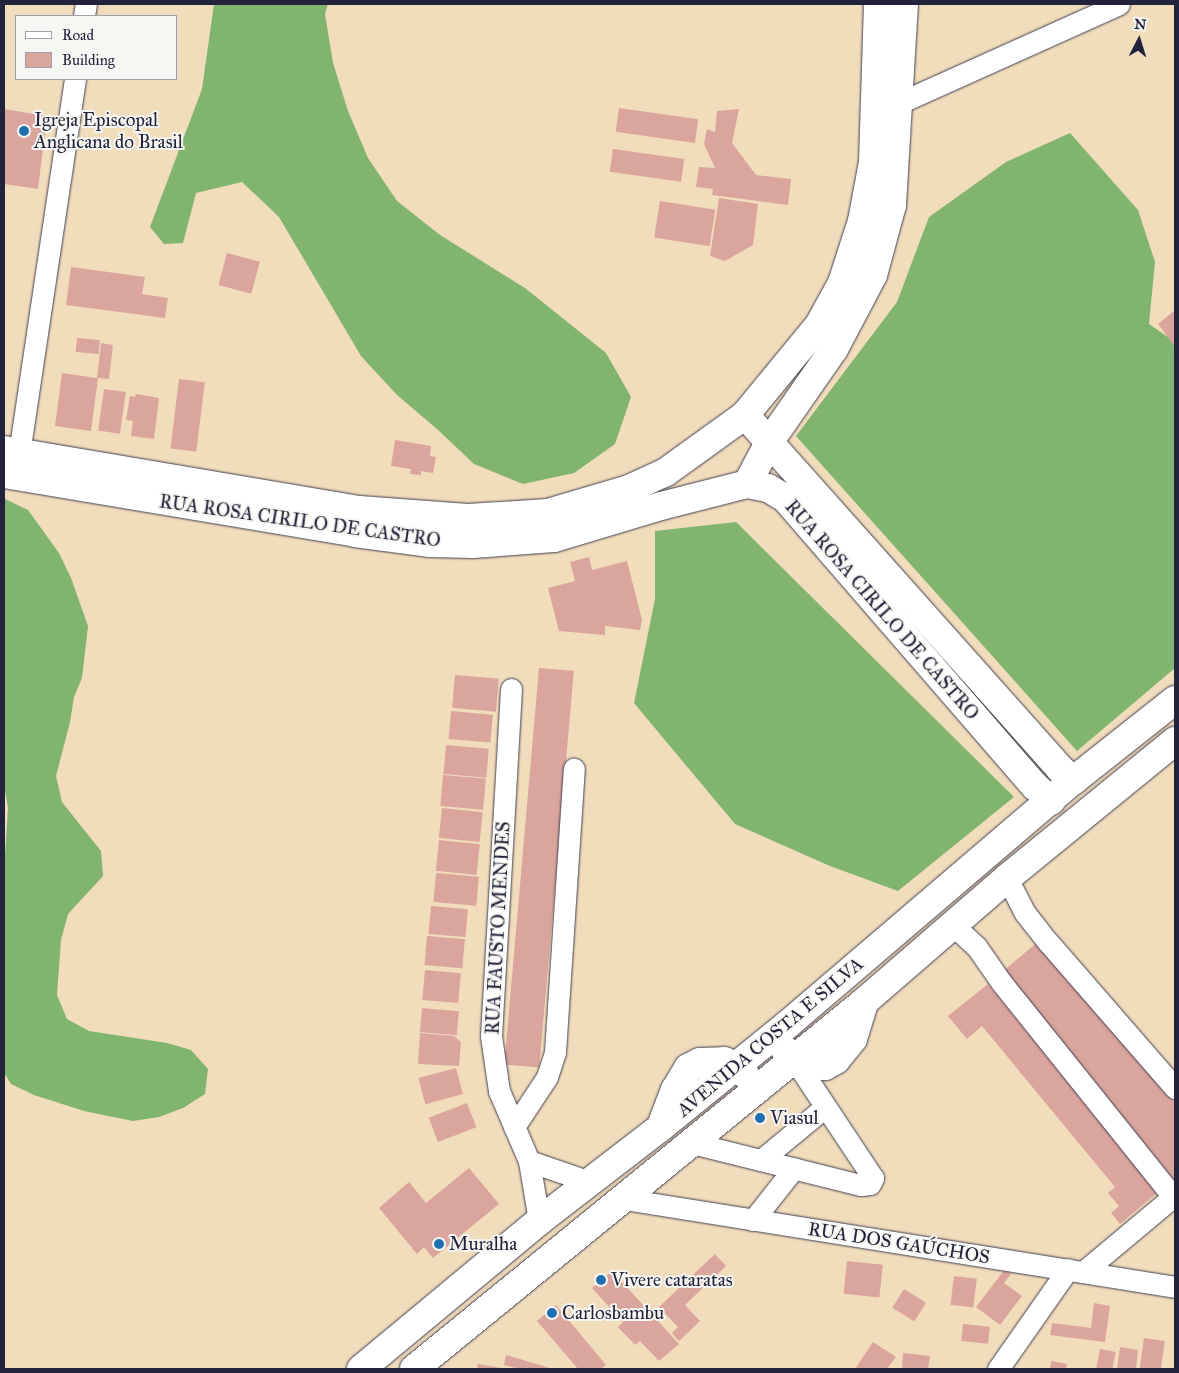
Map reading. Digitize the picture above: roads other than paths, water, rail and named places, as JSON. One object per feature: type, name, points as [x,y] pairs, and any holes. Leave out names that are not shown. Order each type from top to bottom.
[{"type":"main road","points":[[11,463],[357,522],[468,518],[551,526],[666,472],[745,415],[819,325],[842,283],[862,221],[873,162],[878,4]]},
{"type":"main road","points":[[747,484],[770,441],[834,349],[873,275],[892,205],[900,103],[904,4]]},
{"type":"main road","points":[[745,415],[1060,769],[1074,780]]},
{"type":"main road","name":"RUA ROSA CIRILO DE CASTRO","points":[[551,526],[661,506],[747,484],[768,488],[786,499],[1029,778],[1051,800]]},
{"type":"main road","name":"AVENIDA COSTA E SILVA","points":[[361,1369],[539,1221],[661,1127],[680,1079],[688,1068],[700,1062],[713,1060],[736,1066],[788,1024],[1074,780],[1175,700]]},
{"type":"main road","name":"AVENIDA COSTA E SILVA","points":[[414,1369],[864,1002],[952,924],[1175,741]]},
{"type":"main road","points":[[788,1024],[783,1041],[784,1048],[794,1059],[809,1065],[825,1066],[836,1060],[853,1039],[864,1002]]},
{"type":"main road","points":[[736,1066],[748,1078],[750,1084],[748,1097]]},
{"type":"street","points":[[900,103],[1092,9],[1120,4]]},
{"type":"street","points":[[11,463],[75,80]]},
{"type":"street","name":"RUA FAUSTO MENDES","points":[[510,690],[491,1036],[499,1092],[529,1161],[539,1221]]},
{"type":"street","points":[[514,1127],[547,1077],[555,1052],[574,770]]},
{"type":"street","points":[[1007,878],[1025,913],[1048,942],[1175,1088]]},
{"type":"street","points":[[952,924],[976,946],[1001,982],[1174,1196],[1076,1271],[998,1369]]},
{"type":"street","points":[[692,1143],[861,1185],[870,1184],[873,1178],[794,1059]]},
{"type":"street","points":[[761,1160],[823,1103],[836,1060]]},
{"type":"street","points":[[529,1161],[590,1182]]},
{"type":"street","points":[[753,1220],[794,1168]]},
{"type":"street","name":"RUA DOS GAÚCHOS","points":[[624,1199],[1175,1287]]},
{"type":"place","name":"Igreja Episcopal Anglicana do Brasil","points":[[24,131]]},
{"type":"place","name":"Viasul","points":[[760,1118]]},
{"type":"place","name":"Muralha","points":[[439,1244]]},
{"type":"place","name":"Vivere cataratas","points":[[601,1280]]},
{"type":"place","name":"Carlosbambu","points":[[552,1313]]}]
